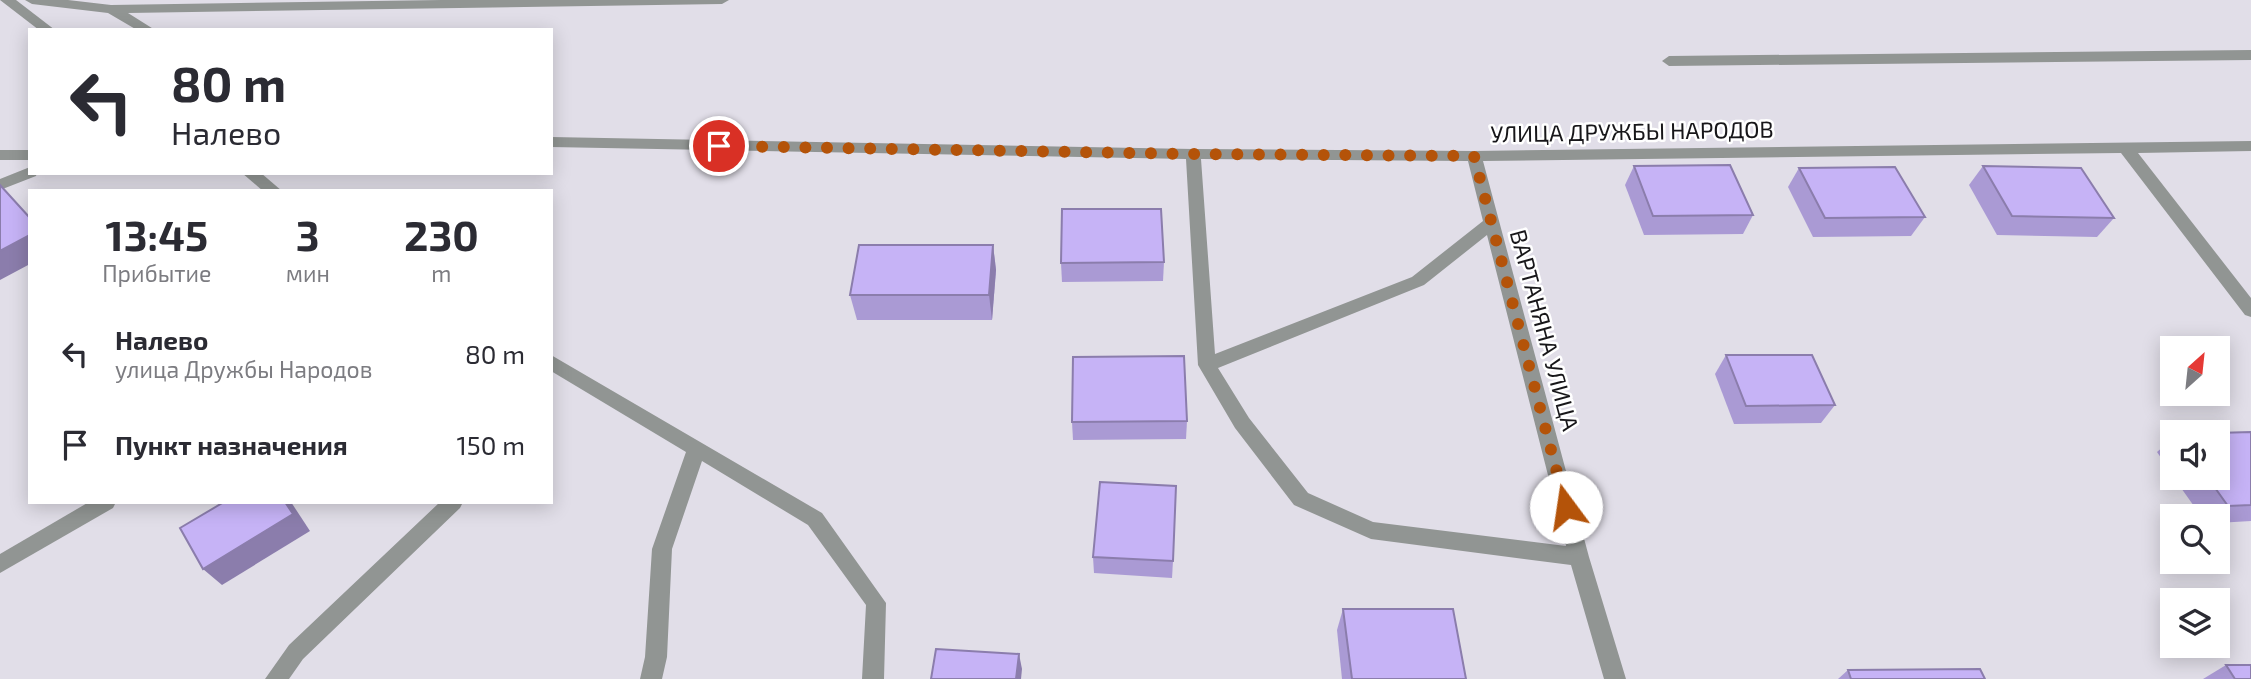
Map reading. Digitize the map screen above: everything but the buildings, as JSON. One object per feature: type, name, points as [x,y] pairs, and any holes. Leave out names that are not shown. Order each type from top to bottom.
[{"type":"street","points":[[7,0],[45,28]]},
{"type":"street","points":[[32,0],[111,9],[722,0]]},
{"type":"street","points":[[111,9],[144,28]]},
{"type":"street","points":[[1669,61],[2251,55]]},
{"type":"street","name":"УЛИЦА ДРУЖБЫ НАРОДОВ","points":[[553,142],[1193,154],[1474,156],[2251,146]]},
{"type":"street","points":[[2126,148],[2251,310]]},
{"type":"street","points":[[1193,154],[1207,365],[1242,423],[1301,499],[1371,530],[1579,557]]},
{"type":"street","points":[[0,155],[28,155]]},
{"type":"street","name":"ВАРТАНЯНА УЛИЦА","points":[[1474,156],[1579,557],[1615,679]]},
{"type":"street","points":[[0,185],[28,173]]},
{"type":"street","points":[[253,175],[271,189]]},
{"type":"street","points":[[1207,365],[1418,281],[1492,222]]},
{"type":"street","points":[[553,365],[815,519],[876,603],[873,679]]},
{"type":"street","points":[[651,679],[656,656],[662,550],[696,448]]},
{"type":"street","points":[[0,564],[103,504]]},
{"type":"street","points":[[276,679],[296,652],[451,504]]},
{"type":"route","points":[[719,146],[1474,156],[1566,507]]}]
